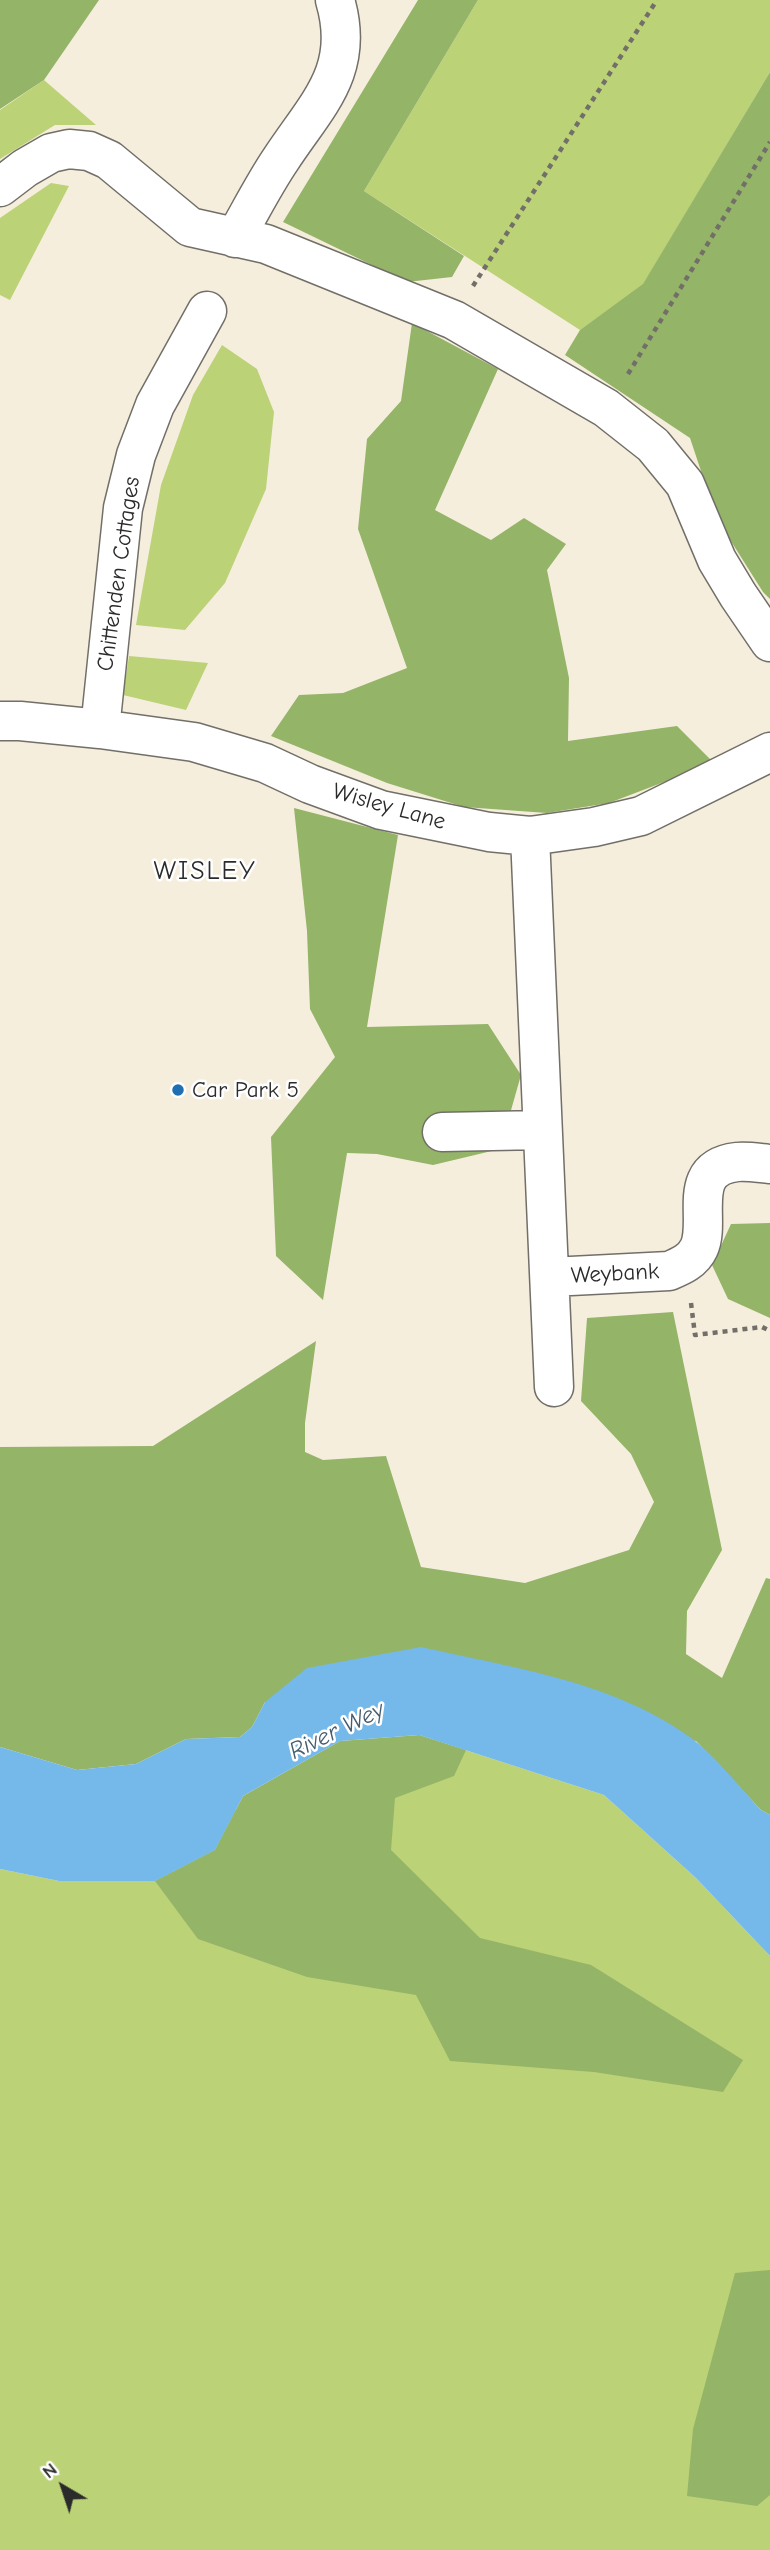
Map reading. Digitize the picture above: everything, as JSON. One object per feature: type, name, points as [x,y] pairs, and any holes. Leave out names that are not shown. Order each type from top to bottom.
[{"type":"street","points":[[235,238],[278,163],[333,82],[343,39],[335,0]]},
{"type":"street","points":[[0,187],[51,153],[69,149],[89,151],[109,160],[190,228],[266,244],[454,320],[606,408],[653,444],[685,484],[717,560],[770,642]]},
{"type":"street","name":"Chittenden Cottages","points":[[100,729],[122,508],[136,455],[155,405],[207,311]]},
{"type":"street","name":"Wisley Lane","points":[[0,721],[100,729],[194,742],[265,763],[381,810],[464,828],[530,836],[594,827],[641,816],[770,752]]},
{"type":"street","name":"Weybank","points":[[530,836],[554,1387]]},
{"type":"street","points":[[442,1132],[542,1130]]},
{"type":"street","name":"Weybank","points":[[551,1277],[669,1271],[685,1264],[699,1250],[703,1232],[701,1197],[705,1184],[713,1173],[736,1162],[770,1164]]},
{"type":"path","points":[[454,320],[483,268],[657,0]]},
{"type":"path","points":[[606,408],[770,142]]},
{"type":"path","points":[[685,1264],[695,1335],[762,1327],[770,1331]]},
{"type":"green space","points":[[0,0],[99,0],[44,80],[0,109]]},
{"type":"green space","points":[[418,0],[478,0],[364,191],[464,256],[452,277],[407,282],[283,222]]},
{"type":"green space","points":[[478,0],[770,0],[770,72],[643,285],[580,330],[364,191]]},
{"type":"green space","points":[[770,72],[770,599],[717,519],[690,438],[565,355],[580,330],[643,284]]},
{"type":"green space","points":[[44,80],[96,125],[55,125],[0,159],[0,110]]},
{"type":"green space","points":[[51,183],[69,186],[10,300],[0,295],[0,218]]},
{"type":"green space","points":[[412,323],[498,369],[435,510],[491,540],[524,518],[566,544],[547,570],[569,678],[568,741],[677,726],[714,763],[609,803],[547,813],[464,807],[387,783],[271,736],[299,695],[343,693],[407,668],[358,529],[367,439],[401,401]]},
{"type":"green space","points":[[222,345],[257,369],[274,412],[266,489],[225,583],[185,630],[136,625],[161,485],[193,395]]},
{"type":"green space","points":[[129,656],[208,663],[186,710],[123,695]]},
{"type":"green space","points":[[294,808],[398,835],[367,1027],[488,1024],[521,1075],[500,1149],[433,1165],[377,1154],[347,1153],[323,1300],[276,1256],[271,1137],[335,1057],[310,1009],[307,931]]},
{"type":"green space","points":[[770,1223],[770,1318],[728,1299],[712,1265],[731,1224]]},
{"type":"green space","points":[[673,1312],[722,1550],[687,1611],[686,1654],[722,1678],[766,1578],[770,1579],[770,1815],[761,1810],[696,1741],[265,1702],[252,1727],[240,1737],[186,1739],[136,1764],[77,1770],[0,1747],[0,1447],[153,1446],[316,1341],[305,1423],[305,1452],[323,1460],[386,1456],[421,1567],[525,1583],[629,1550],[654,1502],[631,1454],[581,1401],[587,1318]]},
{"type":"green space","points":[[419,1735],[604,1795],[696,1878],[770,1956],[770,2550],[0,2550],[0,1869],[59,1881]]},
{"type":"green space","points":[[419,1735],[466,1750],[454,1776],[395,1798],[391,1850],[480,1938],[591,1965],[743,2060],[723,2092],[594,2072],[450,2061],[416,1995],[307,1977],[198,1939],[155,1881],[215,1850],[243,1796],[340,1741]]},
{"type":"green space","points":[[770,2270],[770,2495],[757,2506],[687,2496],[693,2429],[735,2273]]},
{"type":"water","name":"River Wey","points":[[421,1647],[528,1670],[599,1691],[633,1704],[665,1721],[703,1748],[761,1810],[770,1815],[770,1956],[696,1878],[604,1795],[419,1735],[340,1741],[243,1796],[215,1850],[155,1881],[59,1881],[0,1869],[0,1747],[77,1770],[136,1764],[186,1739],[240,1737],[252,1727],[265,1702],[307,1668]]},
{"type":"place","name":"Car Park 5","points":[[178,1090]]},
{"type":"district","name":"WISLEY","points":[[205,872]]}]
